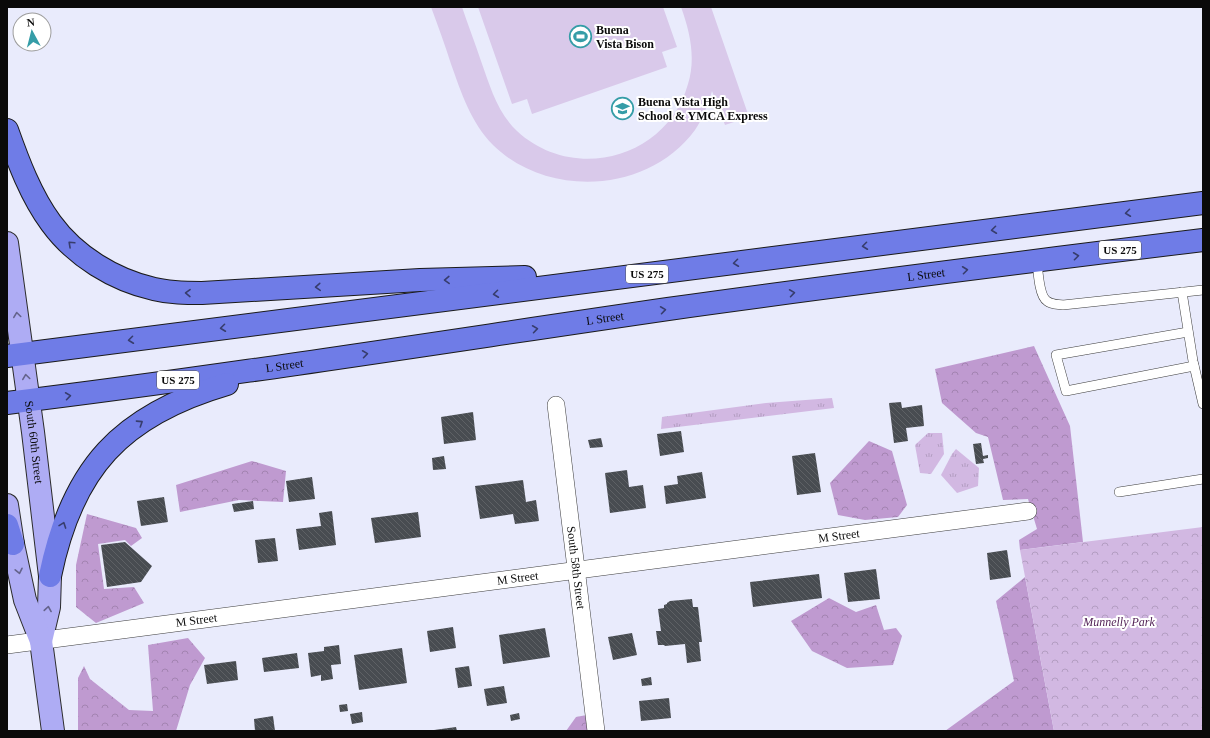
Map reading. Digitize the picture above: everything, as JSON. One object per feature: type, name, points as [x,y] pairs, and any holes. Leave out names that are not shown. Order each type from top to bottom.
[{"type":"main road","points":[[7,130],[40,207],[51,223],[70,245],[98,266],[123,279],[153,289],[178,293],[202,293],[420,280],[640,275]]},
{"type":"main road","name":"US 275","points":[[15,355],[1203,203]]},
{"type":"main road","name":"L Street","points":[[7,403],[671,309],[1203,240]]},
{"type":"main road","name":"South 60th Street","points":[[7,243],[15,355],[29,401],[50,576],[49,607],[41,642]]},
{"type":"main road","points":[[50,576],[55,550],[62,528],[81,488],[104,454],[133,428],[163,408],[202,392],[326,359]]},
{"type":"main road","name":"South 60th Street","points":[[7,505],[10,535],[25,600],[41,642],[53,731]]},
{"type":"street","name":"South 58th Street","points":[[556,405],[596,731]]},
{"type":"street","name":"M Street","points":[[7,645],[41,642],[1028,511]]},
{"type":"lane","points":[[1037,261],[1041,292],[1046,301],[1054,304],[1063,305],[1203,290]]},
{"type":"lane","points":[[1182,292],[1194,366],[1203,404]]},
{"type":"lane","points":[[1188,332],[1056,355],[1066,390],[1194,366]]},
{"type":"lane","points":[[1120,492],[1203,479]]},
{"type":"green space","points":[[1034,346],[1070,426],[1083,542],[1020,550],[1019,540],[1037,529],[1028,499],[1003,500],[988,437],[976,433],[942,403],[935,369]]},
{"type":"green space","points":[[832,398],[834,408],[661,429],[662,417],[766,403]]},
{"type":"green space","points":[[928,433],[942,433],[944,454],[931,474],[920,473],[915,445]]},
{"type":"green space","points":[[869,441],[892,451],[907,505],[898,517],[865,520],[838,515],[830,483]]},
{"type":"green space","points":[[956,449],[979,468],[978,486],[957,493],[941,475]]},
{"type":"green space","points":[[252,461],[286,471],[283,502],[239,500],[180,512],[176,485]]},
{"type":"green space","points":[[87,514],[136,528],[142,538],[131,546],[125,540],[98,544],[104,589],[134,587],[144,603],[96,623],[76,607],[76,565]]},
{"type":"green space","name":"Munnelly Park","points":[[1203,527],[1203,731],[1054,731],[1020,550]]},
{"type":"green space","points":[[1025,577],[1054,731],[945,731],[1014,681],[996,601]]},
{"type":"green space","points":[[829,598],[856,612],[876,605],[884,630],[896,628],[902,636],[893,665],[847,668],[812,651],[791,621]]},
{"type":"green space","points":[[188,638],[205,658],[190,685],[176,731],[78,731],[78,678],[84,666],[90,679],[129,710],[153,711],[148,645]]},
{"type":"green space","points":[[592,714],[595,731],[566,731],[576,717]]},
{"type":"shaded area","points":[[431,7],[462,7],[491,89],[504,116],[517,131],[540,147],[564,156],[590,159],[616,155],[639,146],[660,130],[677,110],[688,84],[692,65],[691,45],[681,7],[711,7],[749,117],[725,125],[712,91],[705,111],[695,130],[675,151],[652,167],[625,177],[597,181],[569,181],[541,174],[516,162],[493,145],[479,127],[463,96]]},
{"type":"shaded area","name":"Buena Vista Bison","points":[[478,7],[663,7],[677,47],[662,52],[667,67],[532,114],[527,99],[512,104]]},
{"type":"building","points":[[901,402],[902,408],[922,405],[924,426],[906,428],[908,441],[894,443],[889,403]]},
{"type":"building","points":[[473,412],[476,440],[444,444],[441,417]]},
{"type":"building","points":[[681,431],[684,452],[660,456],[657,434]]},
{"type":"building","points":[[601,438],[603,447],[590,448],[588,440]]},
{"type":"building","points":[[981,443],[983,456],[988,455],[988,458],[983,459],[984,463],[976,464],[973,444]]},
{"type":"building","points":[[815,453],[821,492],[797,495],[792,456]]},
{"type":"building","points":[[444,456],[446,469],[433,470],[432,458]]},
{"type":"building","points":[[627,470],[629,487],[643,485],[646,508],[610,513],[605,473]]},
{"type":"building","points":[[702,472],[706,498],[666,504],[664,486],[678,484],[677,476]]},
{"type":"building","points":[[312,477],[315,499],[289,502],[286,481]]},
{"type":"building","points":[[523,480],[526,502],[536,500],[539,521],[515,524],[513,514],[480,519],[475,486]]},
{"type":"building","points":[[164,497],[168,522],[141,526],[137,501]]},
{"type":"building","points":[[253,501],[254,509],[234,512],[232,504]]},
{"type":"building","points":[[332,511],[336,545],[299,550],[296,529],[321,526],[319,513]]},
{"type":"building","points":[[418,512],[421,537],[375,543],[371,518]]},
{"type":"building","points":[[275,538],[278,561],[258,563],[255,540]]},
{"type":"building","points":[[125,542],[152,566],[141,582],[107,587],[101,545]]},
{"type":"building","points":[[1007,550],[1011,577],[990,580],[987,553]]},
{"type":"building","points":[[876,569],[880,599],[848,602],[844,573]]},
{"type":"building","points":[[819,574],[822,598],[753,607],[750,582]]},
{"type":"building","points":[[692,599],[693,607],[698,607],[702,642],[699,642],[701,661],[687,663],[685,644],[665,646],[658,645],[656,631],[661,631],[658,609],[664,608],[664,605],[670,601]]},
{"type":"building","points":[[453,627],[456,648],[430,652],[427,631]]},
{"type":"building","points":[[545,628],[550,657],[503,664],[499,635]]},
{"type":"building","points":[[632,633],[637,655],[613,660],[608,637]]},
{"type":"building","points":[[339,645],[341,664],[331,665],[333,679],[321,681],[321,675],[311,677],[308,653],[324,651],[324,647]]},
{"type":"building","points":[[402,648],[407,683],[359,690],[354,655]]},
{"type":"building","points":[[297,653],[299,668],[264,672],[262,658]]},
{"type":"building","points":[[236,661],[238,680],[207,684],[204,665]]},
{"type":"building","points":[[469,666],[472,686],[458,688],[455,668]]},
{"type":"building","points":[[651,677],[652,685],[642,686],[641,679]]},
{"type":"building","points":[[504,686],[507,703],[487,706],[484,689]]},
{"type":"building","points":[[669,698],[671,718],[641,721],[639,701]]},
{"type":"building","points":[[347,704],[348,711],[340,712],[339,705]]},
{"type":"building","points":[[362,712],[363,722],[352,724],[350,714]]},
{"type":"building","points":[[519,713],[520,719],[511,721],[510,715]]},
{"type":"building","points":[[273,716],[275,731],[255,731],[254,719]]},
{"type":"building","points":[[456,727],[457,731],[434,730]]},
{"type":"place","name":"Buena Vista Bison","points":[[581,37]]},
{"type":"place","name":"Buena Vista High School & YMCA Express","points":[[622,109]]}]
